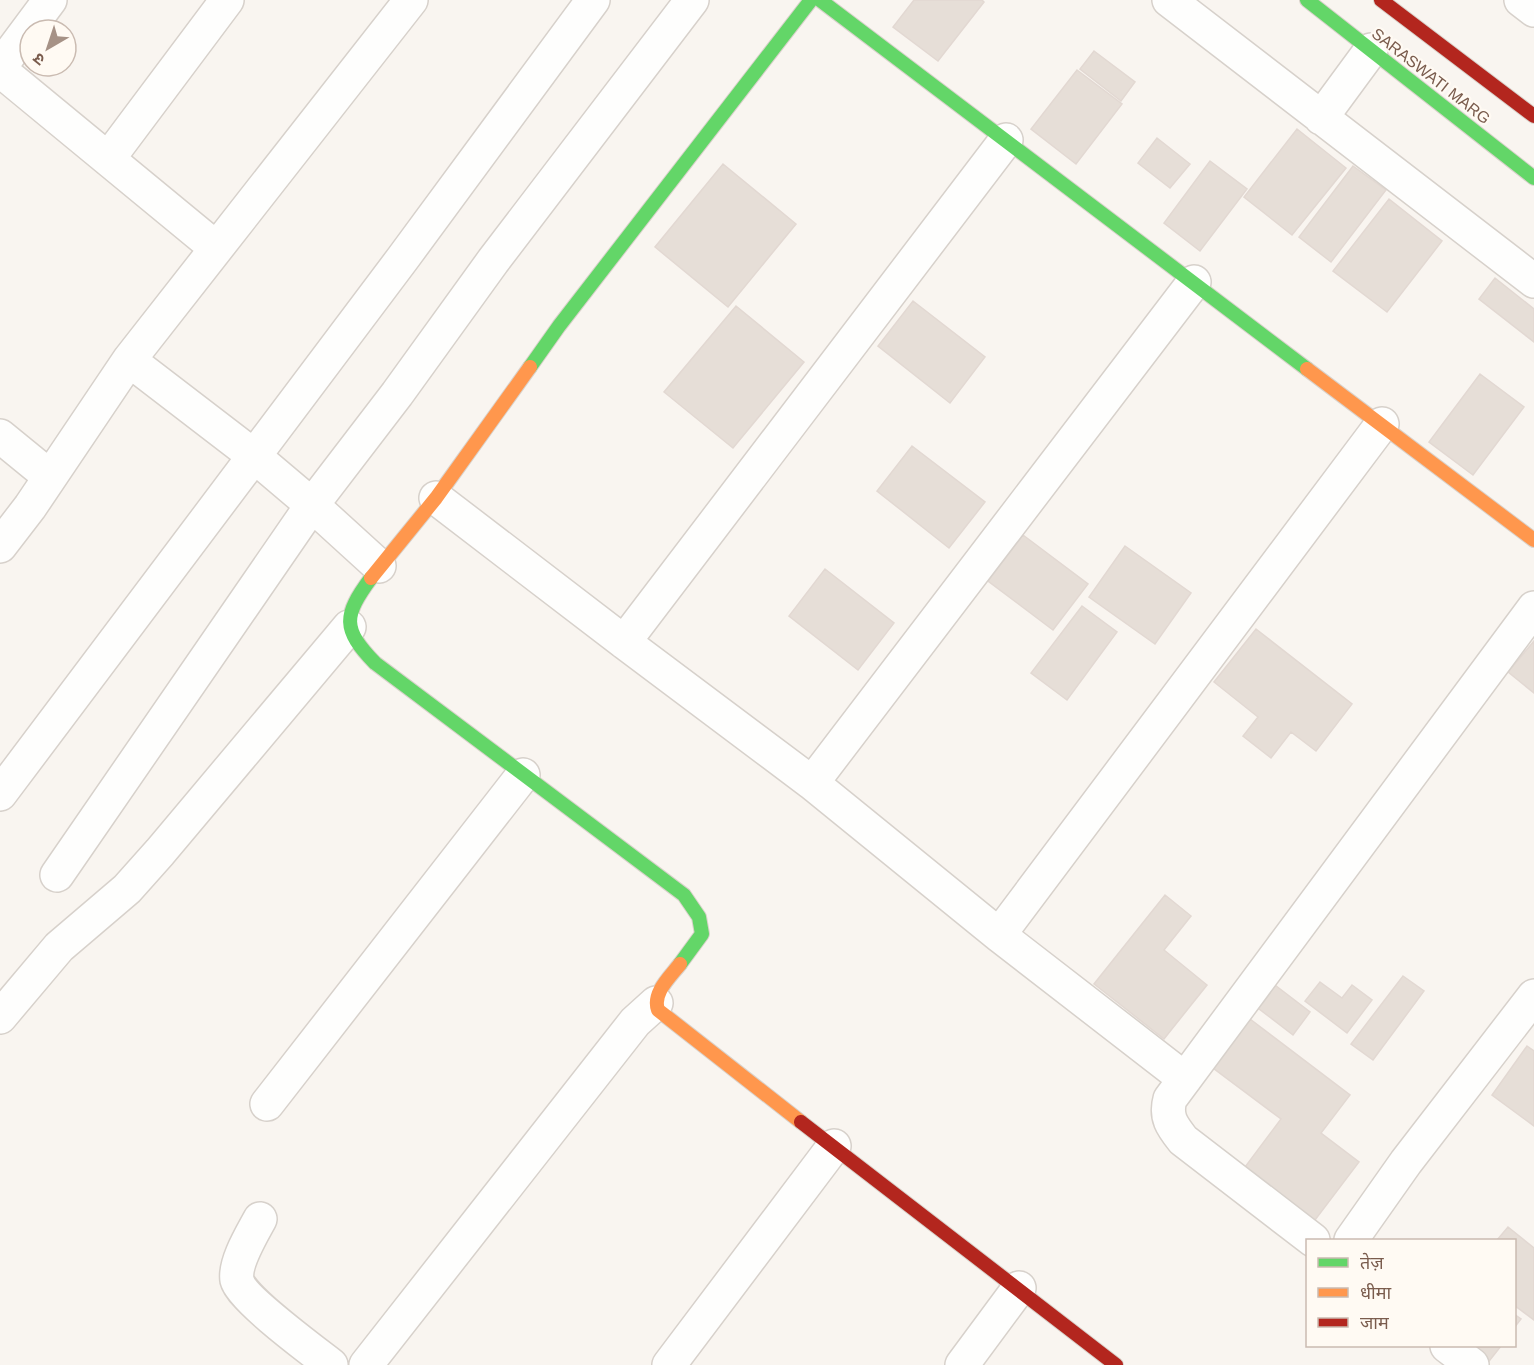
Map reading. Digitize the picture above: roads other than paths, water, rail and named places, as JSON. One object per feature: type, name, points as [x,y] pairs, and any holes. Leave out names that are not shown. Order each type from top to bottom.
[{"type":"street","points":[[50,0],[0,69],[216,248]]},
{"type":"street","points":[[108,159],[227,0]]},
{"type":"street","points":[[0,546],[30,507],[129,360],[411,0]]},
{"type":"street","points":[[0,794],[403,258],[593,0]]},
{"type":"street","points":[[57,875],[312,505],[397,394],[493,261],[692,0]]},
{"type":"street","points":[[0,1017],[59,947],[127,889],[349,627],[352,606],[379,566],[436,498],[559,326],[811,0]]},
{"type":"street","points":[[820,0],[1534,540]]},
{"type":"street","points":[[1169,0],[1534,281]]},
{"type":"street","name":"SARASWATI MARG","points":[[1307,0],[1534,178]]},
{"type":"street","name":"SARASWATI MARG","points":[[1381,0],[1534,116]]},
{"type":"street","points":[[1521,0],[1534,10]]},
{"type":"street","points":[[1321,117],[1371,50]]},
{"type":"street","points":[[624,642],[1006,140]]},
{"type":"street","points":[[812,783],[1194,282]]},
{"type":"street","points":[[129,360],[254,456],[379,566]]},
{"type":"street","points":[[999,935],[1382,424]]},
{"type":"street","points":[[0,436],[49,476]]},
{"type":"street","points":[[436,498],[812,783],[999,935],[1185,1079]]},
{"type":"street","points":[[1312,1239],[1184,1140],[1171,1125],[1167,1111],[1170,1099],[1534,608]]},
{"type":"street","points":[[349,627],[357,644],[375,663],[684,895],[699,917],[702,934],[658,993],[656,1004],[658,1010],[1116,1365]]},
{"type":"street","points":[[267,1104],[524,775]]},
{"type":"street","points":[[366,1365],[634,1022],[656,1004]]},
{"type":"street","points":[[1352,1239],[1406,1162],[1530,1012]]},
{"type":"street","points":[[669,1365],[834,1146]]},
{"type":"street","points":[[260,1219],[240,1260],[237,1281],[247,1296],[331,1365]]},
{"type":"street","points":[[962,1365],[1019,1288]]},
{"type":"street","points":[[1448,1347],[1472,1365]]}]
